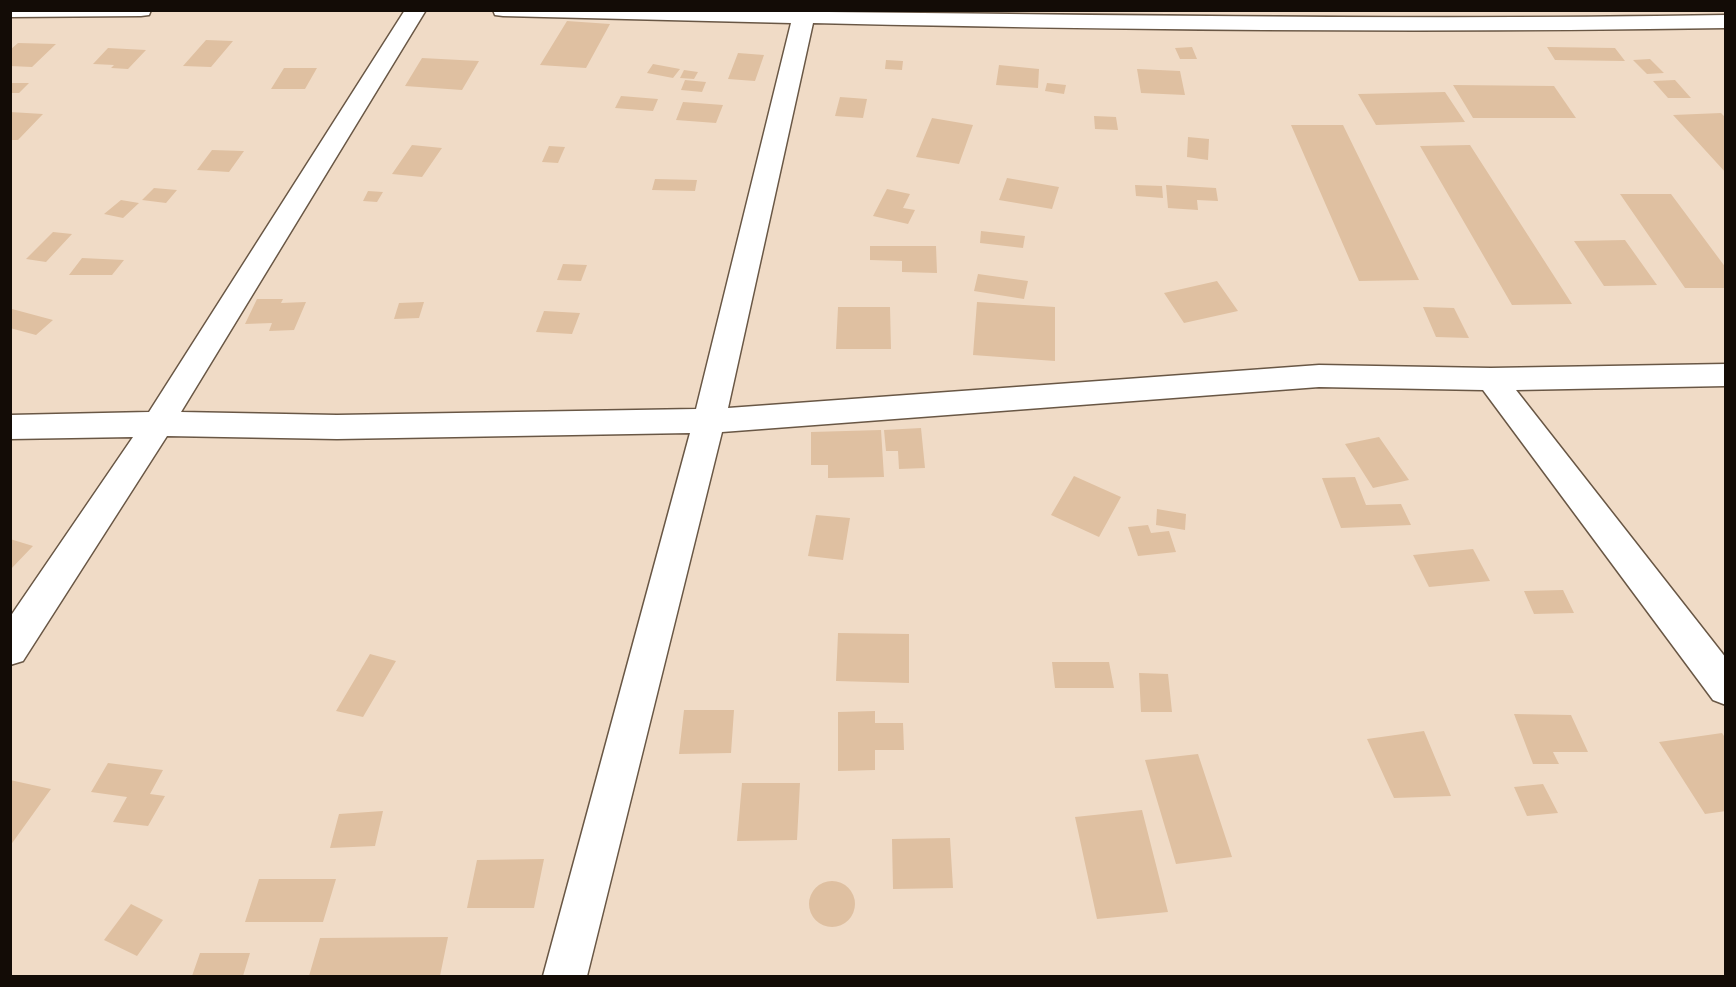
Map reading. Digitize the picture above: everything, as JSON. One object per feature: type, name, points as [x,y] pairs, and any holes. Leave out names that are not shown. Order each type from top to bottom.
[{"type":"street","points":[[10,11],[141,10]]},
{"type":"street","points":[[10,649],[158,424],[416,10]]},
{"type":"street","points":[[502,10],[1725,21]]},
{"type":"street","points":[[565,976],[709,421],[804,14]]},
{"type":"street","points":[[10,427],[158,424],[337,427],[709,421],[1319,376],[1491,379],[1725,375]]},
{"type":"street","points":[[1491,379],[1725,688]]},
{"type":"building","points":[[567,21],[610,24],[586,68],[540,65]]},
{"type":"building","points":[[206,40],[233,41],[211,67],[183,66]]},
{"type":"building","points":[[18,43],[56,44],[32,67],[10,66],[10,50]]},
{"type":"building","points":[[1192,47],[1197,59],[1180,59],[1175,48]]},
{"type":"building","points":[[1547,47],[1615,48],[1625,61],[1555,60]]},
{"type":"building","points":[[108,48],[146,50],[128,69],[111,68],[114,65],[93,64]]},
{"type":"building","points":[[738,53],[764,55],[755,81],[728,79]]},
{"type":"building","points":[[422,58],[479,61],[462,90],[405,86]]},
{"type":"building","points":[[1650,59],[1664,73],[1647,74],[1633,60]]},
{"type":"building","points":[[886,60],[903,61],[902,70],[885,69]]},
{"type":"building","points":[[653,64],[680,69],[673,78],[647,73]]},
{"type":"building","points":[[999,65],[1039,69],[1038,88],[996,85]]},
{"type":"building","points":[[284,68],[317,68],[305,89],[271,89]]},
{"type":"building","points":[[1137,69],[1180,71],[1185,95],[1141,93]]},
{"type":"building","points":[[684,70],[698,72],[694,79],[680,78]]},
{"type":"building","points":[[685,80],[706,82],[702,92],[681,90]]},
{"type":"building","points":[[1675,80],[1691,98],[1668,98],[1653,81]]},
{"type":"building","points":[[11,83],[29,83],[19,93],[10,93]]},
{"type":"building","points":[[1047,83],[1066,85],[1064,94],[1045,91]]},
{"type":"building","points":[[1453,85],[1554,86],[1576,118],[1473,118]]},
{"type":"building","points":[[1445,92],[1465,122],[1376,125],[1358,94]]},
{"type":"building","points":[[621,96],[658,99],[653,111],[615,108]]},
{"type":"building","points":[[840,97],[867,99],[863,118],[835,116]]},
{"type":"building","points":[[683,102],[723,105],[716,123],[676,120]]},
{"type":"building","points":[[10,112],[43,114],[18,140],[10,140]]},
{"type":"building","points":[[1721,113],[1726,118],[1726,173],[1673,115]]},
{"type":"building","points":[[1094,116],[1116,117],[1118,130],[1095,129]]},
{"type":"building","points":[[932,118],[973,125],[959,164],[916,157]]},
{"type":"building","points":[[1291,125],[1343,125],[1419,280],[1359,281]]},
{"type":"building","points":[[1188,137],[1209,139],[1208,160],[1187,157]]},
{"type":"building","points":[[412,145],[442,148],[422,177],[392,174]]},
{"type":"building","points":[[1470,145],[1572,304],[1512,305],[1420,146]]},
{"type":"building","points":[[549,146],[565,147],[558,163],[542,162]]},
{"type":"building","points":[[212,150],[244,151],[229,172],[197,170]]},
{"type":"building","points":[[1007,178],[1059,187],[1052,209],[999,200]]},
{"type":"building","points":[[655,179],[697,180],[695,191],[652,190]]},
{"type":"building","points":[[1135,185],[1162,186],[1163,198],[1136,196]]},
{"type":"building","points":[[1166,185],[1216,188],[1218,201],[1197,200],[1198,210],[1168,208]]},
{"type":"building","points":[[154,188],[177,190],[166,203],[142,200]]},
{"type":"building","points":[[887,189],[910,194],[903,208],[915,210],[908,224],[873,216]]},
{"type":"building","points":[[368,191],[383,192],[377,202],[363,201]]},
{"type":"building","points":[[1620,194],[1671,194],[1726,268],[1726,288],[1685,288]]},
{"type":"building","points":[[121,200],[139,203],[123,218],[104,214]]},
{"type":"building","points":[[981,231],[1025,236],[1023,248],[980,243]]},
{"type":"building","points":[[53,232],[72,234],[46,262],[26,259]]},
{"type":"building","points":[[1625,240],[1657,285],[1604,286],[1574,241]]},
{"type":"building","points":[[870,246],[936,246],[937,273],[902,272],[902,261],[870,260]]},
{"type":"building","points":[[82,258],[124,260],[112,275],[69,275]]},
{"type":"building","points":[[563,264],[587,265],[581,281],[557,280]]},
{"type":"building","points":[[978,274],[1028,281],[1024,299],[974,291]]},
{"type":"building","points":[[1217,281],[1238,311],[1184,323],[1164,293]]},
{"type":"building","points":[[257,299],[283,299],[281,303],[306,302],[294,330],[269,331],[272,323],[245,324]]},
{"type":"building","points":[[424,302],[419,318],[394,319],[399,303]]},
{"type":"building","points":[[977,302],[1055,307],[1055,361],[973,355]]},
{"type":"building","points":[[838,307],[890,307],[891,349],[836,349]]},
{"type":"building","points":[[1423,307],[1454,308],[1469,338],[1436,337]]},
{"type":"building","points":[[12,309],[53,320],[36,335],[10,328]]},
{"type":"building","points":[[544,311],[580,313],[572,334],[536,332]]},
{"type":"building","points":[[921,428],[925,468],[899,469],[898,451],[886,451],[884,430]]},
{"type":"building","points":[[881,430],[884,477],[828,478],[828,465],[811,465],[811,432]]},
{"type":"building","points":[[1379,437],[1409,480],[1373,488],[1345,444]]},
{"type":"building","points":[[1074,476],[1121,497],[1099,537],[1051,515]]},
{"type":"building","points":[[1355,477],[1366,505],[1401,504],[1411,525],[1341,528],[1322,478]]},
{"type":"building","points":[[1157,509],[1186,514],[1185,530],[1156,525]]},
{"type":"building","points":[[816,515],[850,518],[843,560],[808,556]]},
{"type":"building","points":[[1148,525],[1151,533],[1169,531],[1176,552],[1138,556],[1128,527]]},
{"type":"building","points":[[10,539],[33,546],[10,570]]},
{"type":"building","points":[[1473,549],[1490,581],[1429,587],[1413,555]]},
{"type":"building","points":[[1563,590],[1574,613],[1534,614],[1524,591]]},
{"type":"building","points":[[838,633],[909,634],[909,683],[836,681]]},
{"type":"building","points":[[370,654],[396,661],[363,717],[336,711]]},
{"type":"building","points":[[1052,662],[1109,662],[1114,688],[1055,688]]},
{"type":"building","points":[[1139,673],[1168,674],[1172,712],[1141,712]]},
{"type":"building","points":[[684,710],[734,710],[731,753],[679,754]]},
{"type":"building","points":[[875,711],[875,723],[903,723],[904,750],[875,750],[875,770],[838,771],[838,712]]},
{"type":"building","points":[[1514,714],[1571,715],[1588,752],[1553,752],[1559,764],[1533,764]]},
{"type":"building","points":[[1424,731],[1451,796],[1394,798],[1367,739]]},
{"type":"building","points":[[1722,733],[1726,739],[1726,811],[1705,814],[1659,742]]},
{"type":"building","points":[[1198,754],[1232,857],[1176,864],[1145,760]]},
{"type":"building","points":[[108,763],[163,770],[150,794],[165,796],[148,826],[113,822],[127,797],[91,792]]},
{"type":"building","points":[[10,780],[51,789],[10,846]]},
{"type":"building","points":[[742,783],[800,783],[797,840],[737,841]]},
{"type":"building","points":[[1543,784],[1558,813],[1527,816],[1514,787]]},
{"type":"building","points":[[1142,810],[1168,912],[1097,919],[1075,817]]},
{"type":"building","points":[[383,811],[375,846],[330,848],[339,814]]},
{"type":"building","points":[[950,838],[953,888],[893,889],[892,839]]},
{"type":"building","points":[[544,859],[534,908],[467,908],[477,860]]},
{"type":"building","points":[[259,879],[336,879],[323,922],[245,922]]},
{"type":"building","points":[[832,881],[848,888],[855,904],[848,920],[832,927],[816,920],[809,904],[816,888]]},
{"type":"building","points":[[131,904],[163,920],[137,956],[104,940]]},
{"type":"building","points":[[448,937],[440,976],[309,976],[320,938]]},
{"type":"building","points":[[200,953],[250,953],[243,976],[192,976]]}]
